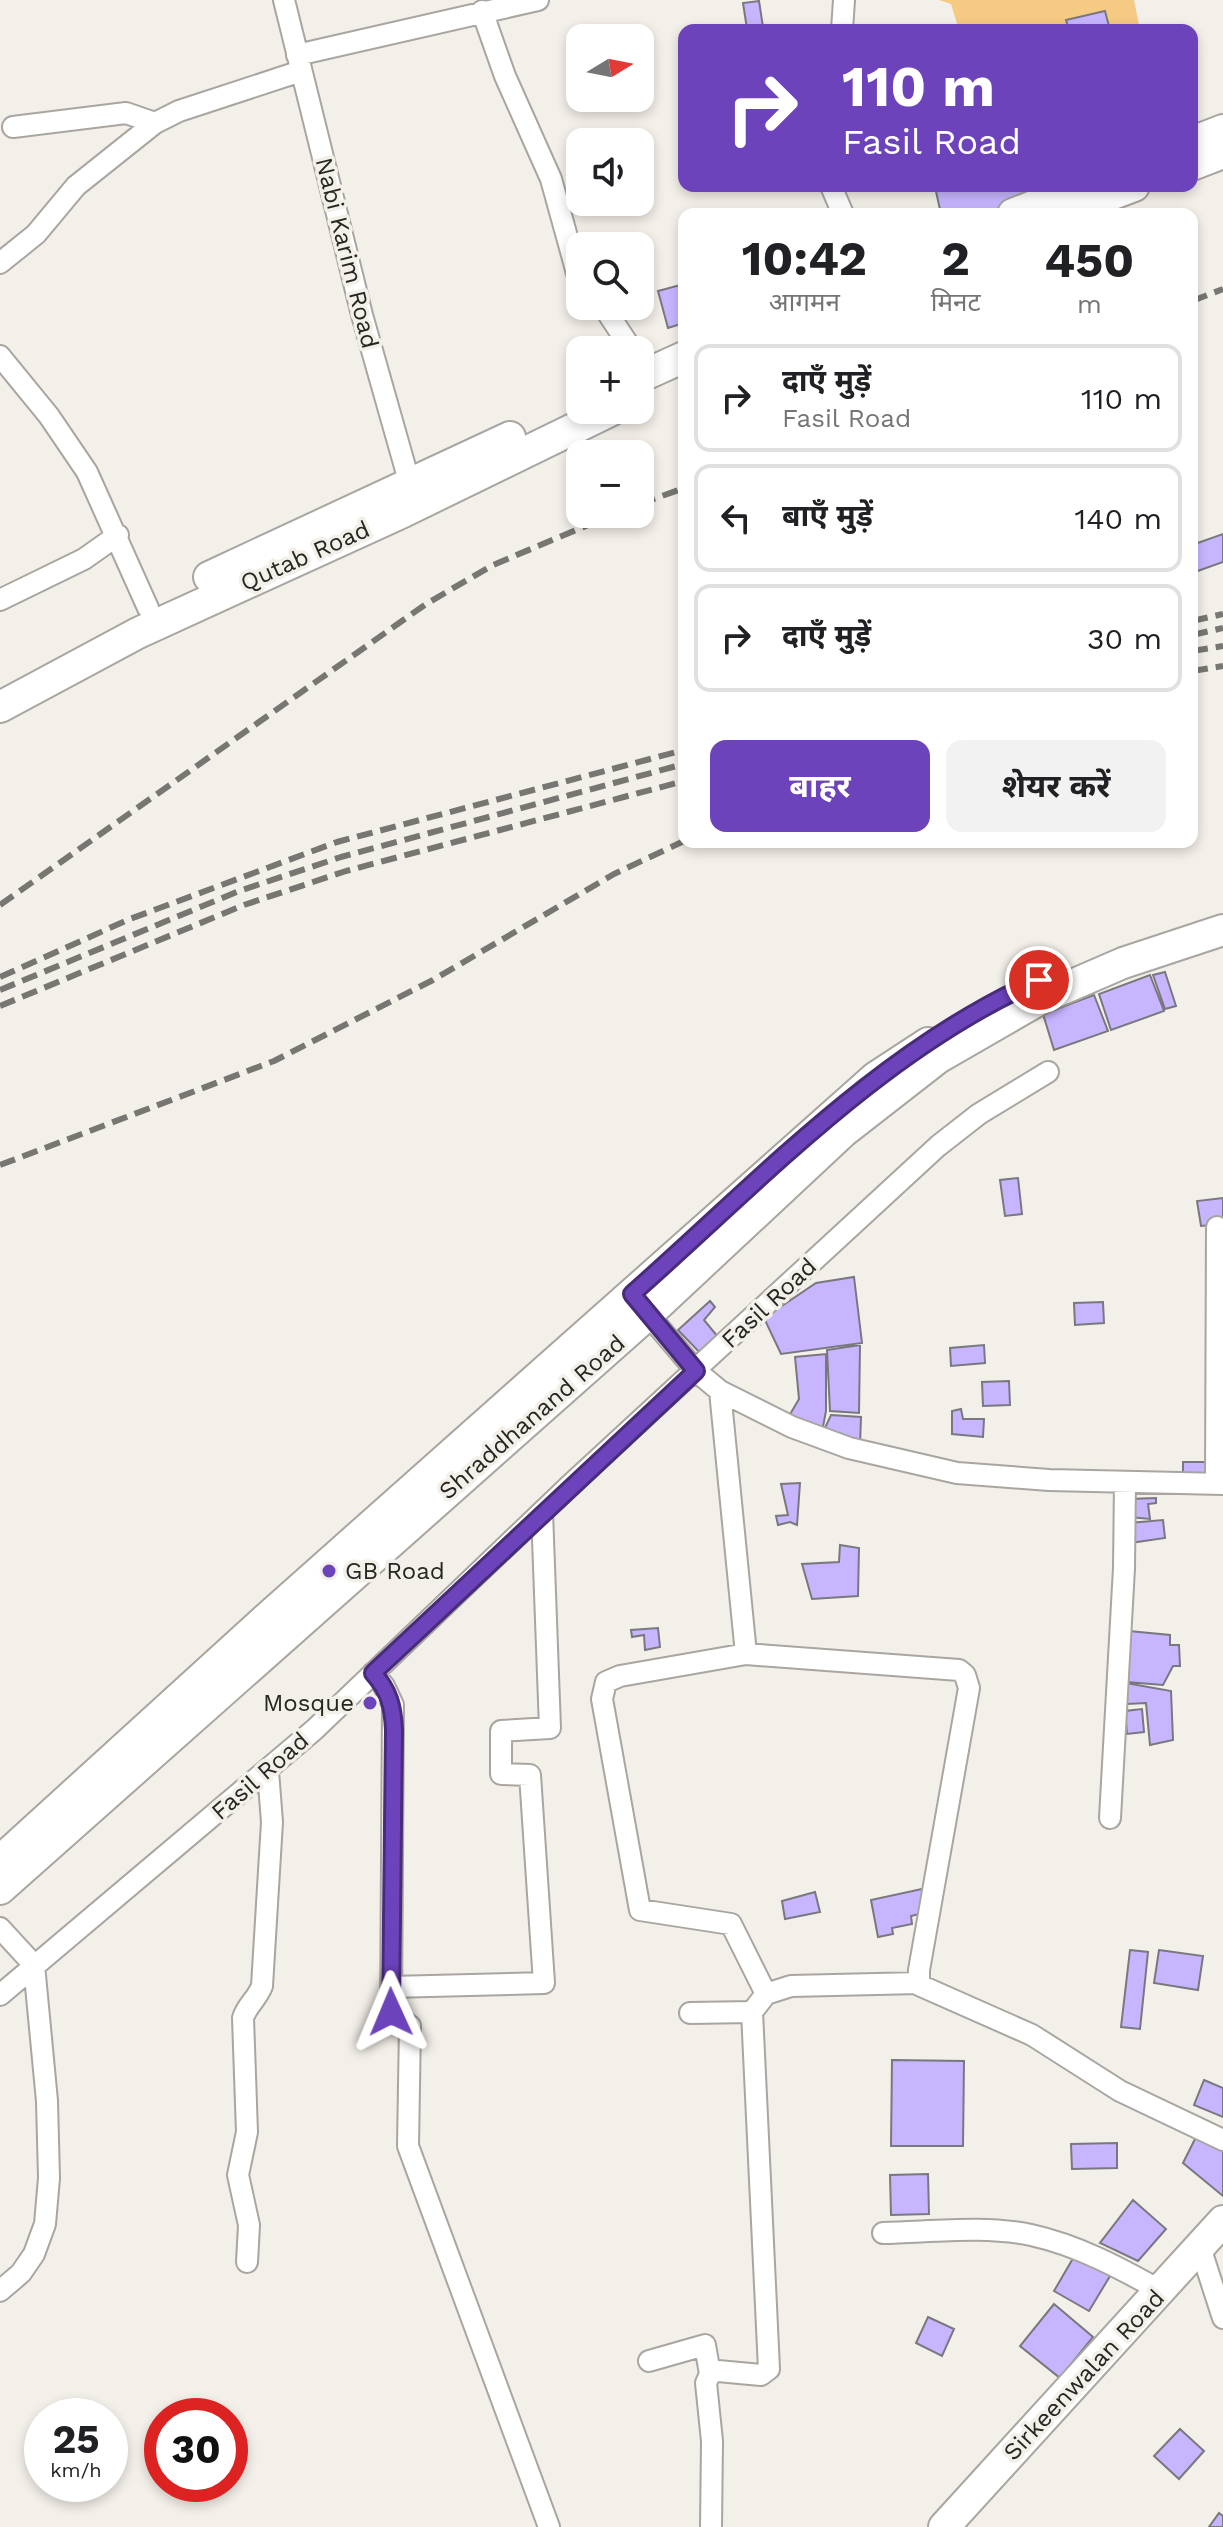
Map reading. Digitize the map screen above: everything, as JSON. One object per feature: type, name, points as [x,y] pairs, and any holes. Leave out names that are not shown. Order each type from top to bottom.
[{"type":"street","name":"Nabi Karim Road","points":[[284,0],[362,315],[413,494]]},
{"type":"street","points":[[0,263],[36,234],[76,186],[155,123],[179,111],[299,63],[472,8],[538,0]]},
{"type":"street","points":[[842,24],[844,0]]},
{"type":"street","points":[[472,8],[551,179],[566,233]]},
{"type":"street","points":[[13,127],[126,113],[155,123]]},
{"type":"street","points":[[1198,140],[1223,130]]},
{"type":"street","points":[[1198,163],[1223,153]]},
{"type":"street","points":[[1028,208],[1068,192]]},
{"type":"street","points":[[1076,208],[1118,192]]},
{"type":"street","points":[[0,356],[49,416],[87,472],[118,535],[148,608]]},
{"type":"street","points":[[654,368],[678,359]]},
{"type":"street","points":[[654,375],[678,378]]},
{"type":"street","name":"Qutab Road","points":[[9,690],[217,595],[566,412]]},
{"type":"street","name":"Qutab Road","points":[[9,690],[148,608],[253,554],[413,494],[579,424]]},
{"type":"street","points":[[0,600],[84,559],[118,535]]},
{"type":"street","name":"Shraddhanand Road","points":[[640,1304],[876,1077],[967,1018],[1017,990],[1105,951],[1223,912]]},
{"type":"street","name":"Shraddhanand Road","points":[[0,1861],[640,1304],[843,1132],[938,1058],[1042,998],[1123,963],[1223,930]]},
{"type":"street","name":"Fasil Road","points":[[0,1995],[268,1771],[542,1512],[938,1146],[979,1114],[1048,1072]]},
{"type":"street","points":[[640,1304],[696,1371],[720,1391],[792,1427],[894,1461],[957,1473],[1220,1484],[1217,1227]]},
{"type":"street","points":[[720,1391],[746,1654]]},
{"type":"street","points":[[1110,1818],[1124,1568],[1125,1482]]},
{"type":"street","points":[[391,1987],[544,1983],[530,1775],[501,1774],[501,1731],[550,1728],[542,1512]]},
{"type":"street","name":"Shraddhanand Road","points":[[0,1889],[387,1527]]},
{"type":"street","points":[[766,1994],[731,1924],[640,1910],[602,1699],[606,1682],[620,1676],[746,1654],[959,1670],[968,1681],[919,1983],[923,1989],[1032,2035],[1120,2091],[1223,2140]]},
{"type":"street","points":[[373,1673],[384,1686],[393,1705],[391,2012],[410,2026],[408,2146],[549,2527]]},
{"type":"street","points":[[247,2262],[249,2225],[238,2175],[247,2132],[243,2018],[247,2006],[257,1998],[262,1986],[272,1822],[268,1771]]},
{"type":"street","points":[[0,1928],[34,1965],[47,2101],[49,2178],[45,2224],[34,2254],[21,2273],[0,2291]]},
{"type":"street","points":[[710,2374],[718,2371],[761,2375],[769,2369],[752,2012],[766,1994],[791,1986],[919,1983]]},
{"type":"street","points":[[690,2013],[752,2012]]},
{"type":"street","name":"Sirkeenwalan Road","points":[[944,2527],[1223,2221]]},
{"type":"street","points":[[883,2233],[973,2231],[1031,2235],[1098,2258],[1161,2291]]},
{"type":"street","points":[[1200,2247],[1223,2318]]},
{"type":"street","points":[[649,2361],[705,2345],[710,2374],[706,2383],[712,2441],[711,2527]]},
{"type":"shaded area","points":[[939,0],[1134,0],[1139,24],[957,24],[951,4]]},
{"type":"building","points":[[759,1],[763,24],[746,24],[743,3]]},
{"type":"building","points":[[1105,11],[1108,24],[1067,24],[1066,20]]},
{"type":"building","points":[[936,192],[1025,192],[1029,207],[1024,208],[940,208]]},
{"type":"building","points":[[678,286],[678,325],[668,328],[658,291]]},
{"type":"building","points":[[1223,534],[1223,562],[1198,571],[1198,543]]},
{"type":"building","points":[[1165,972],[1176,1006],[1165,1009],[1153,975]]},
{"type":"building","points":[[1150,975],[1164,1011],[1111,1030],[1099,994]]},
{"type":"building","points":[[1094,995],[1108,1031],[1054,1050],[1043,1014]]},
{"type":"building","points":[[1018,1178],[1022,1214],[1005,1216],[1000,1180]]},
{"type":"building","points":[[1223,1198],[1223,1224],[1201,1226],[1197,1201]]},
{"type":"building","points":[[854,1277],[862,1343],[781,1354],[764,1318],[816,1283]]},
{"type":"building","points":[[710,1301],[715,1307],[704,1320],[718,1337],[722,1331],[726,1338],[703,1356],[678,1330]]},
{"type":"building","points":[[1103,1302],[1104,1323],[1075,1325],[1074,1303]]},
{"type":"building","points":[[860,1345],[859,1413],[830,1411],[827,1350]]},
{"type":"building","points":[[984,1345],[985,1363],[951,1366],[950,1348]]},
{"type":"building","points":[[826,1354],[826,1411],[822,1432],[789,1416],[799,1399],[795,1357]]},
{"type":"building","points":[[1009,1381],[1010,1405],[983,1406],[982,1382]]},
{"type":"building","points":[[961,1409],[963,1419],[984,1419],[983,1437],[952,1434],[952,1411]]},
{"type":"building","points":[[831,1415],[861,1417],[860,1445],[824,1430]]},
{"type":"building","points":[[1183,1462],[1215,1462],[1214,1483],[1183,1481]]},
{"type":"building","points":[[800,1483],[797,1525],[790,1522],[778,1525],[776,1516],[788,1515],[781,1484]]},
{"type":"building","points":[[1156,1498],[1156,1503],[1148,1504],[1150,1519],[1129,1517],[1129,1499]]},
{"type":"building","points":[[1163,1520],[1165,1538],[1130,1543],[1129,1523]]},
{"type":"building","points":[[840,1545],[859,1548],[858,1596],[812,1599],[802,1564],[839,1562]]},
{"type":"building","points":[[658,1628],[660,1647],[645,1650],[644,1635],[632,1637],[631,1630]]},
{"type":"building","points":[[1129,1631],[1170,1635],[1170,1645],[1179,1645],[1180,1666],[1173,1666],[1163,1685],[1127,1682]]},
{"type":"building","points":[[1126,1683],[1171,1691],[1173,1740],[1150,1745],[1146,1703],[1127,1704]]},
{"type":"building","points":[[1142,1709],[1144,1732],[1127,1734],[1125,1711]]},
{"type":"building","points":[[931,1887],[928,1912],[911,1916],[912,1924],[892,1928],[893,1934],[878,1937],[871,1900]]},
{"type":"building","points":[[815,1892],[820,1912],[785,1919],[782,1901]]},
{"type":"building","points":[[1130,1950],[1148,1952],[1140,2029],[1121,2027]]},
{"type":"building","points":[[1159,1950],[1203,1956],[1198,1990],[1154,1983]]},
{"type":"building","points":[[892,2060],[964,2061],[963,2146],[891,2146]]},
{"type":"building","points":[[1204,2080],[1223,2088],[1223,2117],[1194,2105]]},
{"type":"building","points":[[1197,2135],[1223,2151],[1223,2196],[1183,2163]]},
{"type":"building","points":[[1117,2143],[1117,2168],[1072,2169],[1071,2144]]},
{"type":"building","points":[[928,2174],[929,2214],[891,2215],[890,2175]]},
{"type":"building","points":[[1133,2200],[1166,2229],[1138,2261],[1100,2243]]},
{"type":"building","points":[[1075,2255],[1110,2276],[1089,2311],[1054,2291]]},
{"type":"building","points":[[1054,2304],[1093,2337],[1060,2378],[1020,2346]]},
{"type":"building","points":[[928,2317],[954,2329],[942,2356],[916,2343]]},
{"type":"building","points":[[1180,2429],[1204,2451],[1179,2479],[1154,2456]]},
{"type":"building","points":[[1219,2513],[1223,2516],[1223,2527],[1209,2527]]},
{"type":"railway","points":[[1198,299],[1223,289]]},
{"type":"railway","points":[[654,499],[678,490]]},
{"type":"railway","points":[[0,905],[426,604],[493,565],[581,528]]},
{"type":"railway","points":[[1198,620],[1223,614]]},
{"type":"railway","points":[[1198,634],[1223,628]]},
{"type":"railway","points":[[1198,650],[1223,646]]},
{"type":"railway","points":[[1198,670],[1223,666]]},
{"type":"railway","points":[[0,977],[130,919],[337,842],[678,752]]},
{"type":"railway","points":[[0,990],[239,891],[341,857],[678,766]]},
{"type":"railway","points":[[0,1006],[244,905],[346,871],[678,783]]},
{"type":"railway","points":[[0,1165],[274,1061],[433,980],[614,874],[678,844]]},
{"type":"place","name":"GB Road","points":[[329,1571]]},
{"type":"place","name":"Mosque","points":[[370,1703]]},
{"type":"route","points":[[391,2012],[393,1705],[384,1686],[373,1673],[569,1486],[696,1371],[632,1294],[876,1077],[967,1018],[1039,980]]}]
